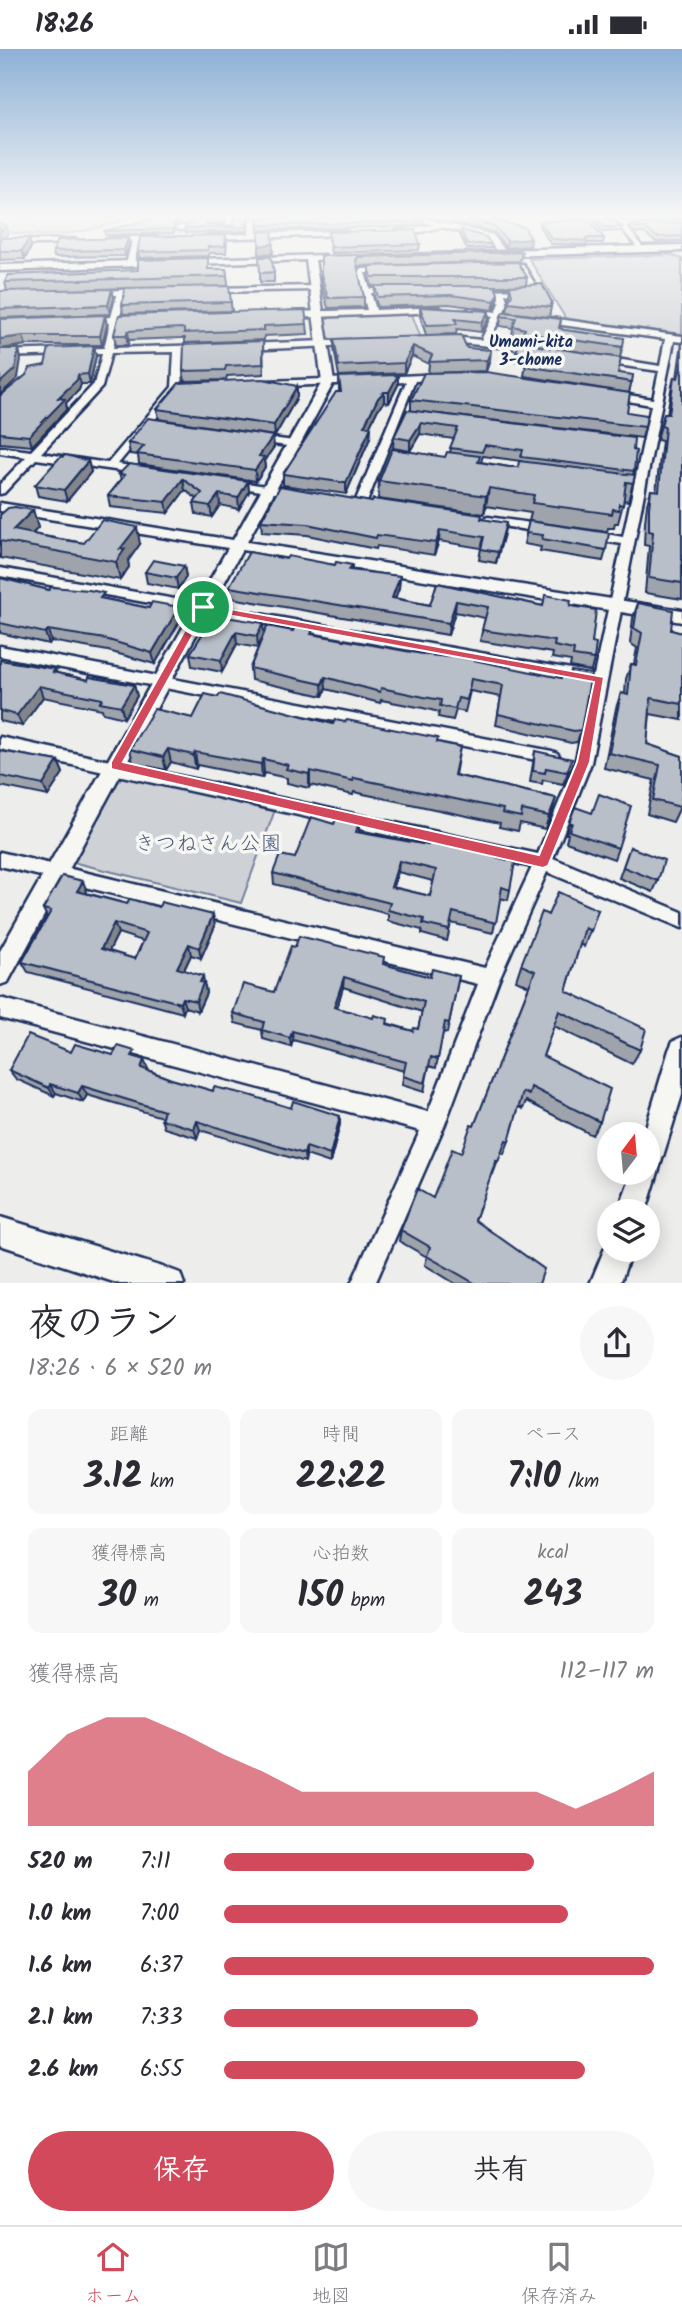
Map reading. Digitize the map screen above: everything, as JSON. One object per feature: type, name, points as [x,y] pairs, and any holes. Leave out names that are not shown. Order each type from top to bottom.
[{"type":"street","points":[[0,974],[328,382],[313,276]]},
{"type":"street","points":[[362,276],[372,312]]},
{"type":"street","points":[[464,291],[535,291],[526,276]]},
{"type":"street","points":[[205,290],[315,288]]},
{"type":"street","points":[[366,291],[403,290]]},
{"type":"street","points":[[0,491],[99,385],[122,292]]},
{"type":"street","points":[[82,293],[150,292]]},
{"type":"street","points":[[485,341],[504,303],[500,292]]},
{"type":"street","points":[[278,315],[449,310]]},
{"type":"street","points":[[462,310],[525,317]]},
{"type":"street","points":[[77,321],[143,319]]},
{"type":"street","points":[[363,1283],[434,1124],[490,978],[543,862],[583,762],[664,369],[676,338],[538,319]]},
{"type":"street","points":[[437,339],[485,341],[540,350]]},
{"type":"street","points":[[231,347],[361,342]]},
{"type":"street","points":[[0,353],[34,357],[109,351],[218,348]]},
{"type":"street","points":[[111,467],[177,387],[179,349]]},
{"type":"street","points":[[595,359],[664,369]]},
{"type":"street","points":[[259,384],[451,377]]},
{"type":"street","points":[[361,502],[412,379]]},
{"type":"street","points":[[177,387],[190,386]]},
{"type":"street","points":[[592,393],[657,403]]},
{"type":"street","points":[[399,414],[413,416]]},
{"type":"street","points":[[147,423],[160,425]]},
{"type":"street","points":[[240,436],[294,444]]},
{"type":"street","points":[[634,444],[648,445]]},
{"type":"street","points":[[0,450],[151,472]]},
{"type":"street","points":[[382,456],[396,458]]},
{"type":"street","points":[[216,482],[308,495]]},
{"type":"street","points":[[626,488],[640,489]]},
{"type":"street","points":[[348,501],[374,504]]},
{"type":"street","points":[[2,510],[238,544],[682,616]]},
{"type":"street","points":[[468,518],[562,532]]},
{"type":"street","points":[[575,534],[629,541]]},
{"type":"street","points":[[0,572],[600,680]]},
{"type":"street","points":[[0,651],[583,762]]},
{"type":"street","points":[[0,743],[115,766],[543,862],[682,920]]},
{"type":"street","points":[[0,859],[490,978]]},
{"type":"street","points":[[0,1008],[434,1124]]},
{"type":"street","points":[[660,1126],[682,1050]]},
{"type":"street","points":[[0,1231],[169,1283]]},
{"type":"street","points":[[605,1283],[613,1262]]},
{"type":"green space","points":[[539,276],[682,276],[682,334],[566,319]]},
{"type":"green space","points":[[411,312],[421,338],[328,341],[325,315]]},
{"type":"green space","name":"きつねさん公園","points":[[119,773],[276,807],[241,903],[72,862]]},
{"type":"building","points":[[8,276],[227,276],[5,282]]},
{"type":"building","points":[[321,276],[359,276],[364,297],[328,298]]},
{"type":"building","points":[[372,276],[527,277],[372,277]]},
{"type":"building","points":[[542,284],[552,302],[550,307],[508,302],[512,295],[510,286]]},
{"type":"building","points":[[229,286],[231,302],[122,305],[125,288]]},
{"type":"building","points":[[375,286],[495,286],[498,293],[495,301],[450,295],[378,297]]},
{"type":"building","points":[[112,289],[108,305],[0,309],[0,291]]},
{"type":"building","points":[[420,307],[489,311],[482,322],[455,319],[457,324],[427,325]]},
{"type":"building","points":[[305,310],[307,324],[264,326],[264,330],[184,333],[181,328],[128,331],[126,335],[114,335],[119,315]]},
{"type":"building","points":[[503,312],[561,319],[559,328],[624,338],[623,347],[523,333],[525,329],[513,326],[516,318],[501,316]]},
{"type":"building","points":[[105,315],[100,336],[23,336],[0,339],[0,319]]},
{"type":"building","points":[[461,335],[467,348],[491,350],[487,360],[429,362],[432,355],[413,346],[404,363],[339,366],[334,339]]},
{"type":"building","points":[[263,341],[263,364],[226,366],[225,370],[183,371],[184,344]]},
{"type":"building","points":[[520,343],[621,358],[618,373],[633,375],[632,382],[525,366],[530,354],[516,351]]},
{"type":"building","points":[[94,346],[88,374],[78,375],[77,380],[58,398],[65,399],[29,436],[0,433],[0,396],[26,375],[30,368],[45,365],[49,348]]},
{"type":"building","points":[[0,349],[19,349],[15,369],[0,383]]},
{"type":"building","points":[[682,356],[682,583],[649,578],[653,532],[649,531],[649,508],[651,490],[659,491],[665,427],[661,426],[664,414],[669,414],[674,377],[678,378]]},
{"type":"building","points":[[486,372],[630,393],[627,412],[647,415],[645,427],[411,400],[424,373]]},
{"type":"building","points":[[398,375],[389,392],[384,392],[378,398],[364,426],[371,427],[346,483],[283,474],[336,392],[341,392],[339,377]]},
{"type":"building","points":[[263,379],[297,386],[274,425],[157,409],[179,383]]},
{"type":"building","points":[[407,410],[634,438],[634,471],[521,457],[523,450],[485,445],[482,452],[450,448],[458,428],[421,423],[410,440],[394,437]]},
{"type":"building","points":[[148,418],[273,436],[259,456],[264,457],[255,470],[137,454],[144,446],[128,443]]},
{"type":"building","points":[[392,449],[445,457],[447,452],[480,456],[478,462],[509,467],[518,467],[519,461],[635,475],[633,483],[626,482],[623,505],[619,504],[619,510],[613,509],[612,514],[532,503],[534,495],[489,488],[486,496],[379,481]]},
{"type":"building","points":[[66,455],[88,461],[64,490],[35,485],[59,458]]},
{"type":"building","points":[[129,464],[248,481],[238,498],[219,494],[210,506],[194,503],[202,493],[183,479],[166,502],[108,496],[125,475],[119,474]]},
{"type":"building","points":[[280,486],[372,502],[373,499],[482,515],[481,519],[506,523],[498,552],[481,549],[484,537],[440,530],[436,543],[377,535],[376,538],[307,524],[261,521]]},
{"type":"building","points":[[8,508],[33,510],[13,530],[58,539],[84,543],[102,520],[137,527],[120,549],[125,549],[116,562],[0,541],[0,515]]},
{"type":"building","points":[[529,521],[609,533],[606,550],[542,539],[543,535],[526,533]]},
{"type":"building","points":[[249,552],[335,565],[336,562],[352,565],[349,570],[400,576],[392,598],[430,605],[437,583],[543,606],[545,595],[571,600],[570,606],[596,610],[592,643],[596,644],[594,659],[573,656],[574,650],[554,646],[555,641],[482,630],[488,607],[456,601],[449,623],[229,587]]},
{"type":"building","points":[[153,560],[184,566],[176,578],[145,572]]},
{"type":"building","points":[[0,578],[49,590],[51,587],[104,593],[100,598],[149,608],[152,602],[179,607],[152,653],[105,639],[48,630],[45,633],[0,623]]},
{"type":"building","points":[[638,603],[673,610],[671,630],[682,633],[682,704],[651,698],[647,744],[682,756],[680,807],[653,800],[660,765],[609,753],[621,693],[628,695],[631,664],[636,665],[642,633],[634,628]]},
{"type":"building","points":[[214,615],[263,623],[257,636],[236,632],[221,660],[190,654]]},
{"type":"building","points":[[267,626],[293,631],[295,626],[313,630],[311,634],[428,655],[449,655],[561,678],[561,674],[570,676],[571,671],[591,674],[581,730],[574,731],[498,714],[503,685],[471,679],[467,700],[458,698],[455,709],[440,706],[441,700],[381,688],[380,692],[325,677],[322,684],[250,668]]},
{"type":"building","points":[[0,660],[55,669],[53,672],[88,680],[89,677],[134,685],[121,706],[100,702],[102,699],[39,686],[17,715],[0,711]]},
{"type":"building","points":[[205,694],[218,697],[220,694],[333,724],[335,720],[347,720],[438,738],[437,742],[460,747],[454,775],[556,798],[549,816],[522,810],[521,817],[502,813],[503,809],[354,778],[353,781],[310,771],[309,774],[286,769],[288,765],[263,759],[261,764],[168,749],[163,757],[130,749],[154,709],[193,718]]},
{"type":"building","points":[[0,751],[58,761],[43,785],[0,776]]},
{"type":"building","points":[[535,751],[572,759],[567,772],[546,768],[545,773],[533,771]]},
{"type":"building","points":[[599,794],[631,806],[618,848],[569,831],[575,807],[592,813]]},
{"type":"building","points":[[311,817],[334,824],[337,817],[359,822],[356,832],[428,845],[431,837],[486,849],[485,854],[515,862],[510,890],[502,887],[496,923],[453,912],[449,930],[423,924],[424,919],[388,910],[390,903],[273,873],[280,855],[295,858]],"holes":[[[399,861],[436,870],[430,896],[391,887]]]},
{"type":"building","points":[[630,847],[664,860],[658,881],[623,867]]},
{"type":"building","points":[[62,876],[83,881],[77,891],[127,904],[130,899],[159,907],[161,902],[213,915],[199,948],[189,944],[177,968],[203,976],[196,1001],[182,998],[180,1003],[22,962],[51,911],[43,909]],"holes":[[[114,923],[147,933],[135,959],[101,949]]]},
{"type":"building","points":[[558,892],[598,910],[591,931],[585,928],[566,991],[646,1029],[640,1050],[559,1011],[543,1056],[610,1089],[600,1122],[531,1087],[529,1095],[523,1092],[509,1141],[506,1140],[498,1162],[496,1161],[475,1220],[544,1269],[539,1283],[474,1283],[427,1256],[430,1247],[401,1230],[417,1189],[433,1198],[452,1149],[461,1153],[471,1125],[474,1126],[535,971],[521,965],[542,912],[548,915]]},
{"type":"building","points":[[299,936],[384,957],[383,964],[430,977],[432,969],[459,976],[449,1023],[445,1022],[438,1059],[431,1057],[425,1083],[403,1076],[406,1062],[292,1031],[290,1038],[262,1030],[264,1022],[233,1013],[243,984],[274,992],[291,946],[295,947]],"holes":[[[344,977],[424,1002],[418,1029],[414,1028],[413,1031],[387,1024],[388,1019],[374,1015],[373,1018],[334,1007]]]},
{"type":"building","points":[[28,1035],[71,1052],[75,1044],[113,1055],[118,1046],[135,1051],[132,1056],[144,1060],[141,1068],[171,1079],[213,1091],[214,1087],[249,1095],[291,1108],[293,1101],[340,1116],[330,1155],[306,1147],[304,1154],[197,1121],[194,1129],[161,1119],[164,1111],[82,1086],[78,1093],[50,1084],[49,1088],[9,1070]]},
{"type":"district","name":"Umami-kita 3-chome","points":[[531,351]]},
{"type":"route","points":[[203,607],[600,680],[583,762],[543,862],[115,766],[203,607]]}]
